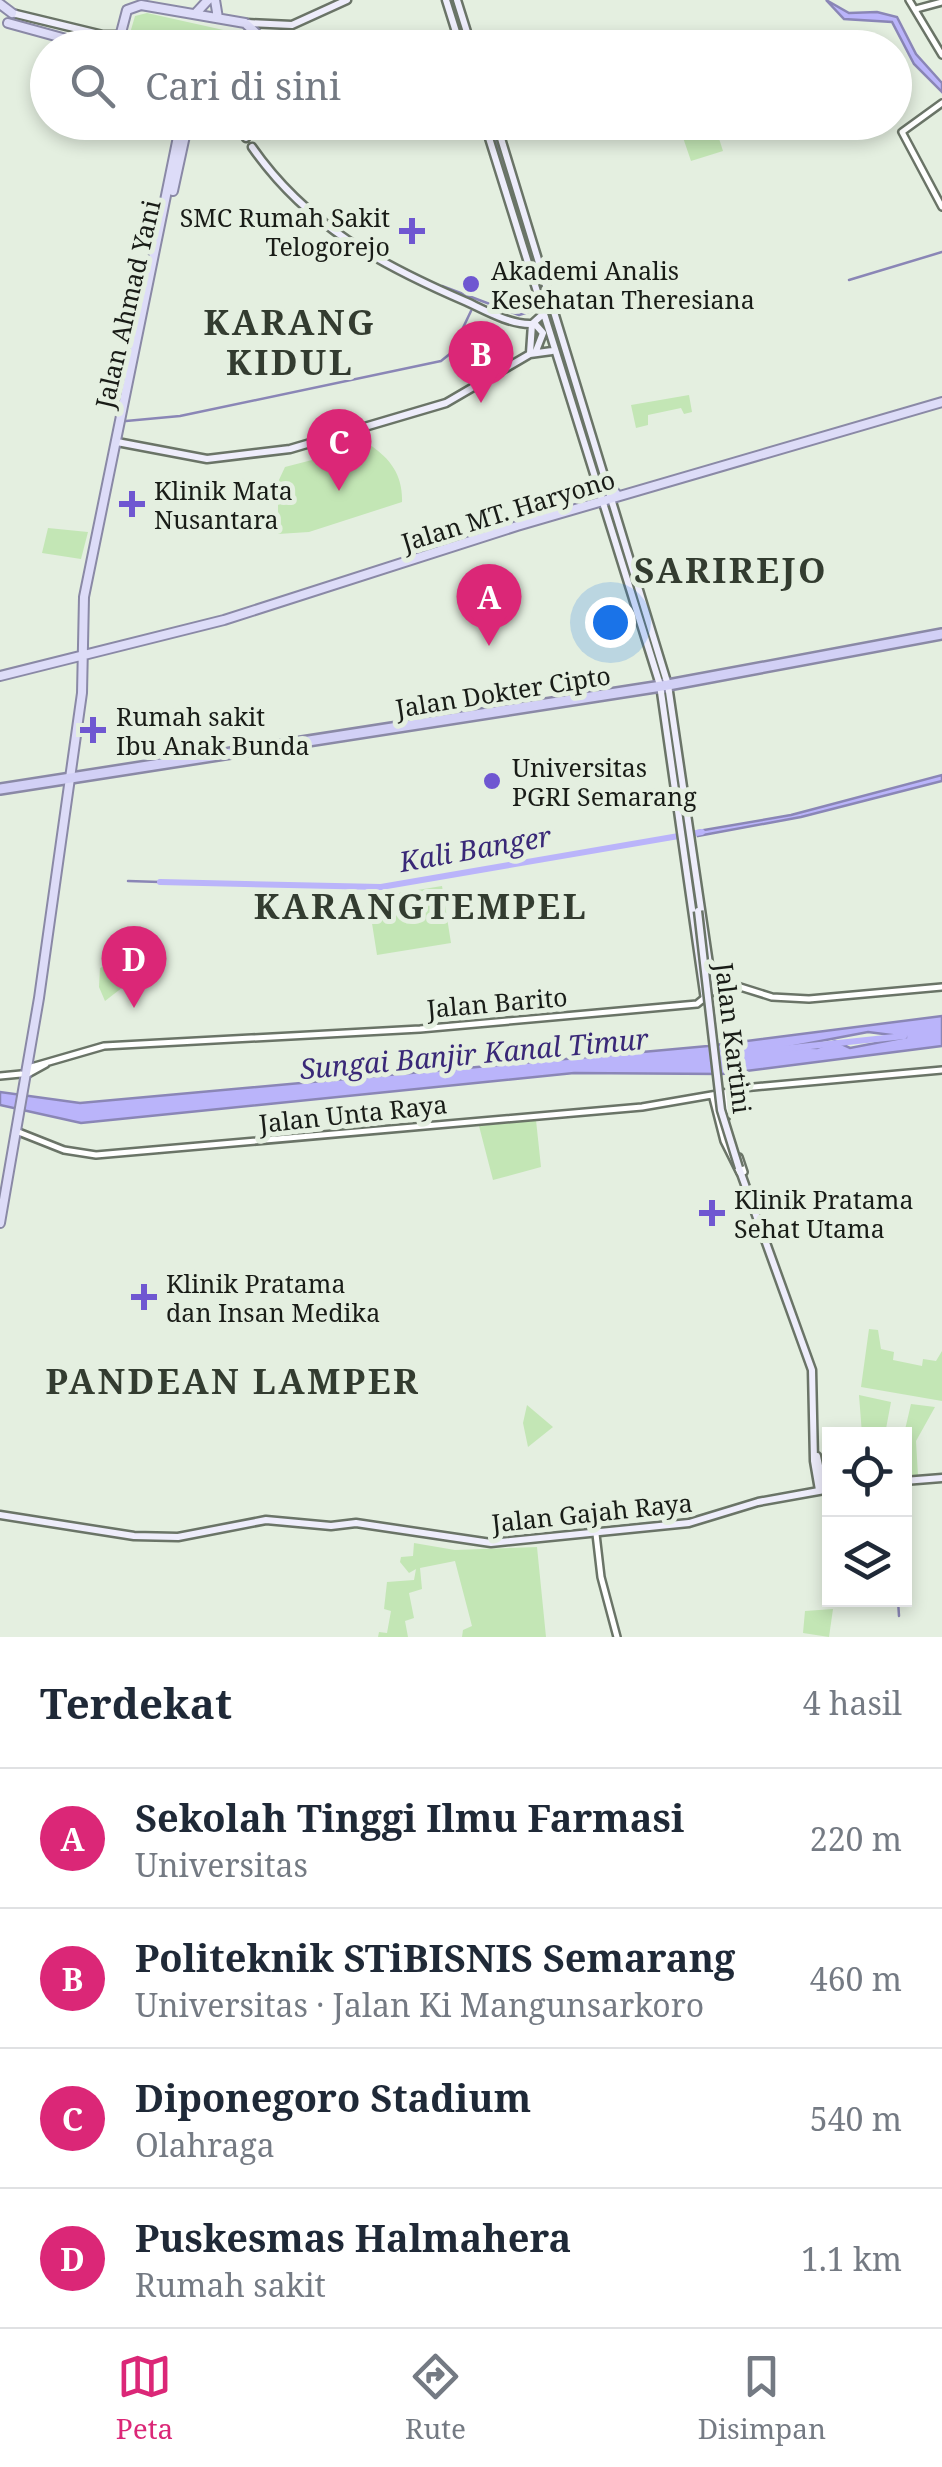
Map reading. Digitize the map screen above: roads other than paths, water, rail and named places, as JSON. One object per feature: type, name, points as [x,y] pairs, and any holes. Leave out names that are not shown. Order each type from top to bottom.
[{"type":"highway","name":"Jalan Dokter Cipto","points":[[0,789],[664,686],[942,634]]},
{"type":"main road","points":[[196,14],[212,0],[218,18]]},
{"type":"main road","points":[[121,30],[127,10],[133,6],[246,23],[292,25],[347,0]]},
{"type":"main road","points":[[446,0],[455,30]]},
{"type":"main road","points":[[457,0],[466,30]]},
{"type":"main road","points":[[6,6],[86,30]]},
{"type":"main road","points":[[4,23],[31,30]]},
{"type":"main road","points":[[246,23],[253,30]]},
{"type":"main road","name":"Jalan Ahmad Yani","points":[[44,953],[86,652],[84,599],[181,140]]},
{"type":"main road","name":"Jalan Kartini","points":[[489,140],[545,332],[606,498],[664,686],[698,908],[721,1110],[807,1348],[815,1384],[816,1455],[822,1480]]},
{"type":"main road","points":[[501,140],[604,480],[606,498]]},
{"type":"main road","points":[[252,147],[320,220],[375,261],[545,332],[533,353]]},
{"type":"main road","points":[[533,353],[533,324],[542,314]]},
{"type":"main road","points":[[115,445],[207,458],[290,448],[450,401],[533,353],[553,351]]},
{"type":"main road","name":"Jalan MT. Haryono","points":[[0,676],[224,620],[606,498],[942,402]]},
{"type":"main road","name":"Jalan Kartini","points":[[698,908],[713,991]]},
{"type":"main road","name":"Jalan Kartini","points":[[698,908],[704,1000]]},
{"type":"main road","points":[[27,1072],[44,953]]},
{"type":"main road","points":[[0,1194],[27,1072],[44,953]]},
{"type":"main road","points":[[0,1223],[16,1124]]},
{"type":"main road","points":[[912,1481],[942,1478]]},
{"type":"main road","name":"Jalan Gajah Raya","points":[[0,1515],[90,1532],[161,1538],[266,1520],[326,1526],[356,1522],[473,1543],[703,1521],[758,1502],[822,1489]]},
{"type":"street","points":[[908,0],[942,55]]},
{"type":"street","points":[[916,10],[942,2]]},
{"type":"street","points":[[912,125],[942,104]]},
{"type":"street","points":[[906,140],[942,207]]},
{"type":"street","points":[[704,1000],[713,991],[737,986],[772,996],[809,1000],[942,987]]},
{"type":"street","name":"Jalan Barito","points":[[48,1062],[104,1046],[451,1026],[704,1000]]},
{"type":"street","points":[[0,1076],[27,1072],[48,1062]]},
{"type":"street","points":[[27,1072],[48,1062]]},
{"type":"street","name":"Jalan Unta Raya","points":[[16,1124],[64,1150],[96,1155],[642,1107],[770,1086],[942,1070]]},
{"type":"street","points":[[727,1094],[726,1120],[741,1171]]},
{"type":"street","points":[[712,1096],[724,1141],[741,1171]]},
{"type":"street","points":[[596,1534],[616,1637]]},
{"type":"waterway","points":[[451,0],[461,30]]},
{"type":"waterway","points":[[495,140],[568,380]]},
{"type":"waterway","points":[[849,280],[942,252]]},
{"type":"waterway","points":[[442,286],[519,315],[538,309]]},
{"type":"waterway","points":[[126,421],[180,416],[441,361],[451,353],[471,311]]},
{"type":"waterway","name":"Kali Banger","points":[[160,882],[381,887],[702,832]]},
{"type":"waterway","name":"Kali Banger","points":[[128,881],[160,882]]},
{"type":"waterway","name":"Sungai Banjir Kanal Timur","points":[[782,1049],[904,1036]]},
{"type":"waterway","points":[[898,1607],[899,1616]]},
{"type":"place","name":"SMC Rumah Sakit Telogorejo","points":[[412,231]]},
{"type":"place","name":"Akademi Analis Kesehatan Theresiana","points":[[471,284]]},
{"type":"place","name":"Politeknik STiBISNIS Semarang","points":[[481,403]]},
{"type":"place","name":"Diponegoro Stadium","points":[[339,491]]},
{"type":"place","name":"Klinik Mata Nusantara","points":[[132,504]]},
{"type":"place","name":"Sekolah Tinggi Ilmu Farmasi","points":[[489,646]]},
{"type":"place","name":"Rumah sakit Ibu Anak Bunda","points":[[93,730]]},
{"type":"place","name":"Universitas PGRI Semarang","points":[[492,781]]},
{"type":"place","name":"Puskesmas Halmahera","points":[[134,1008]]},
{"type":"place","name":"Klinik Pratama Sehat Utama","points":[[712,1213]]},
{"type":"place","name":"Klinik Pratama dan Insan Medika","points":[[144,1297]]},
{"type":"district","name":"KARANG KIDUL","points":[[290,341]]},
{"type":"district","name":"SARIREJO","points":[[731,569]]},
{"type":"district","name":"KARANGTEMPEL","points":[[421,905]]},
{"type":"district","name":"PANDEAN LAMPER","points":[[233,1380]]}]
